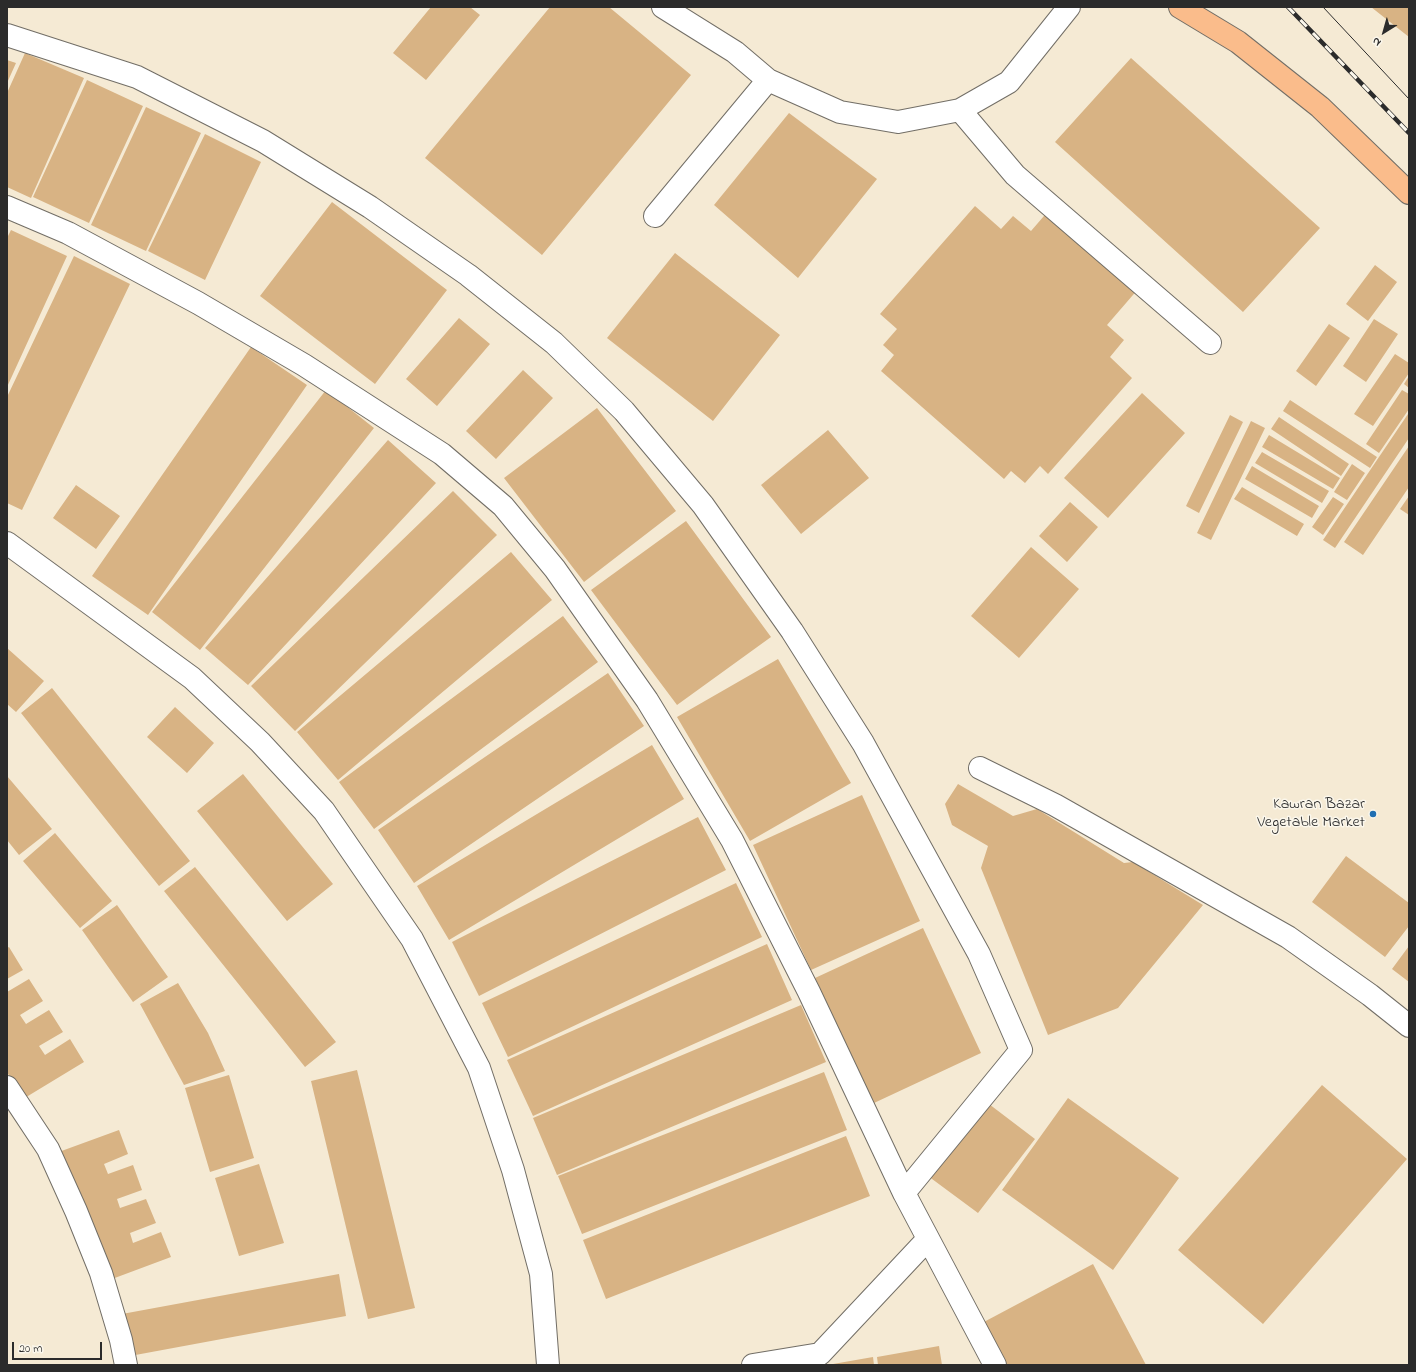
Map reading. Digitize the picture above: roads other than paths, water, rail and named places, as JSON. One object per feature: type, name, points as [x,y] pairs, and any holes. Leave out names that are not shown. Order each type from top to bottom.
[{"type":"highway","points":[[1180,7],[1238,42],[1320,107],[1386,168],[1409,192]]},
{"type":"lane","points":[[663,7],[735,52],[768,80],[840,112],[898,122],[960,110],[1009,82],[1069,7]]},
{"type":"lane","points":[[7,35],[137,77],[263,140],[370,207],[468,275],[554,343],[624,411],[704,505],[792,631],[863,743],[979,954],[1021,1050],[904,1194]]},
{"type":"lane","points":[[655,216],[768,80]]},
{"type":"lane","points":[[960,110],[1015,175],[1210,343]]},
{"type":"lane","points":[[7,207],[68,233],[198,303],[304,365],[442,454],[503,506],[555,569],[647,700],[732,840],[809,992],[927,1240],[995,1365]]},
{"type":"lane","points":[[7,543],[192,678],[260,742],[324,811],[412,939],[479,1068],[513,1170],[541,1274],[548,1365]]},
{"type":"lane","points":[[980,768],[1055,805],[1288,937],[1370,995],[1409,1026]]},
{"type":"lane","points":[[7,1087],[48,1149],[76,1211],[101,1273],[121,1340],[126,1365]]},
{"type":"lane","points":[[753,1365],[820,1354],[927,1240]]},
{"type":"tram line","points":[[1323,7],[1409,99]]},
{"type":"railway","points":[[1288,7],[1409,133]]},
{"type":"place","name":"Kawran Bazar Vegetable Market","points":[[1373,814]]}]
